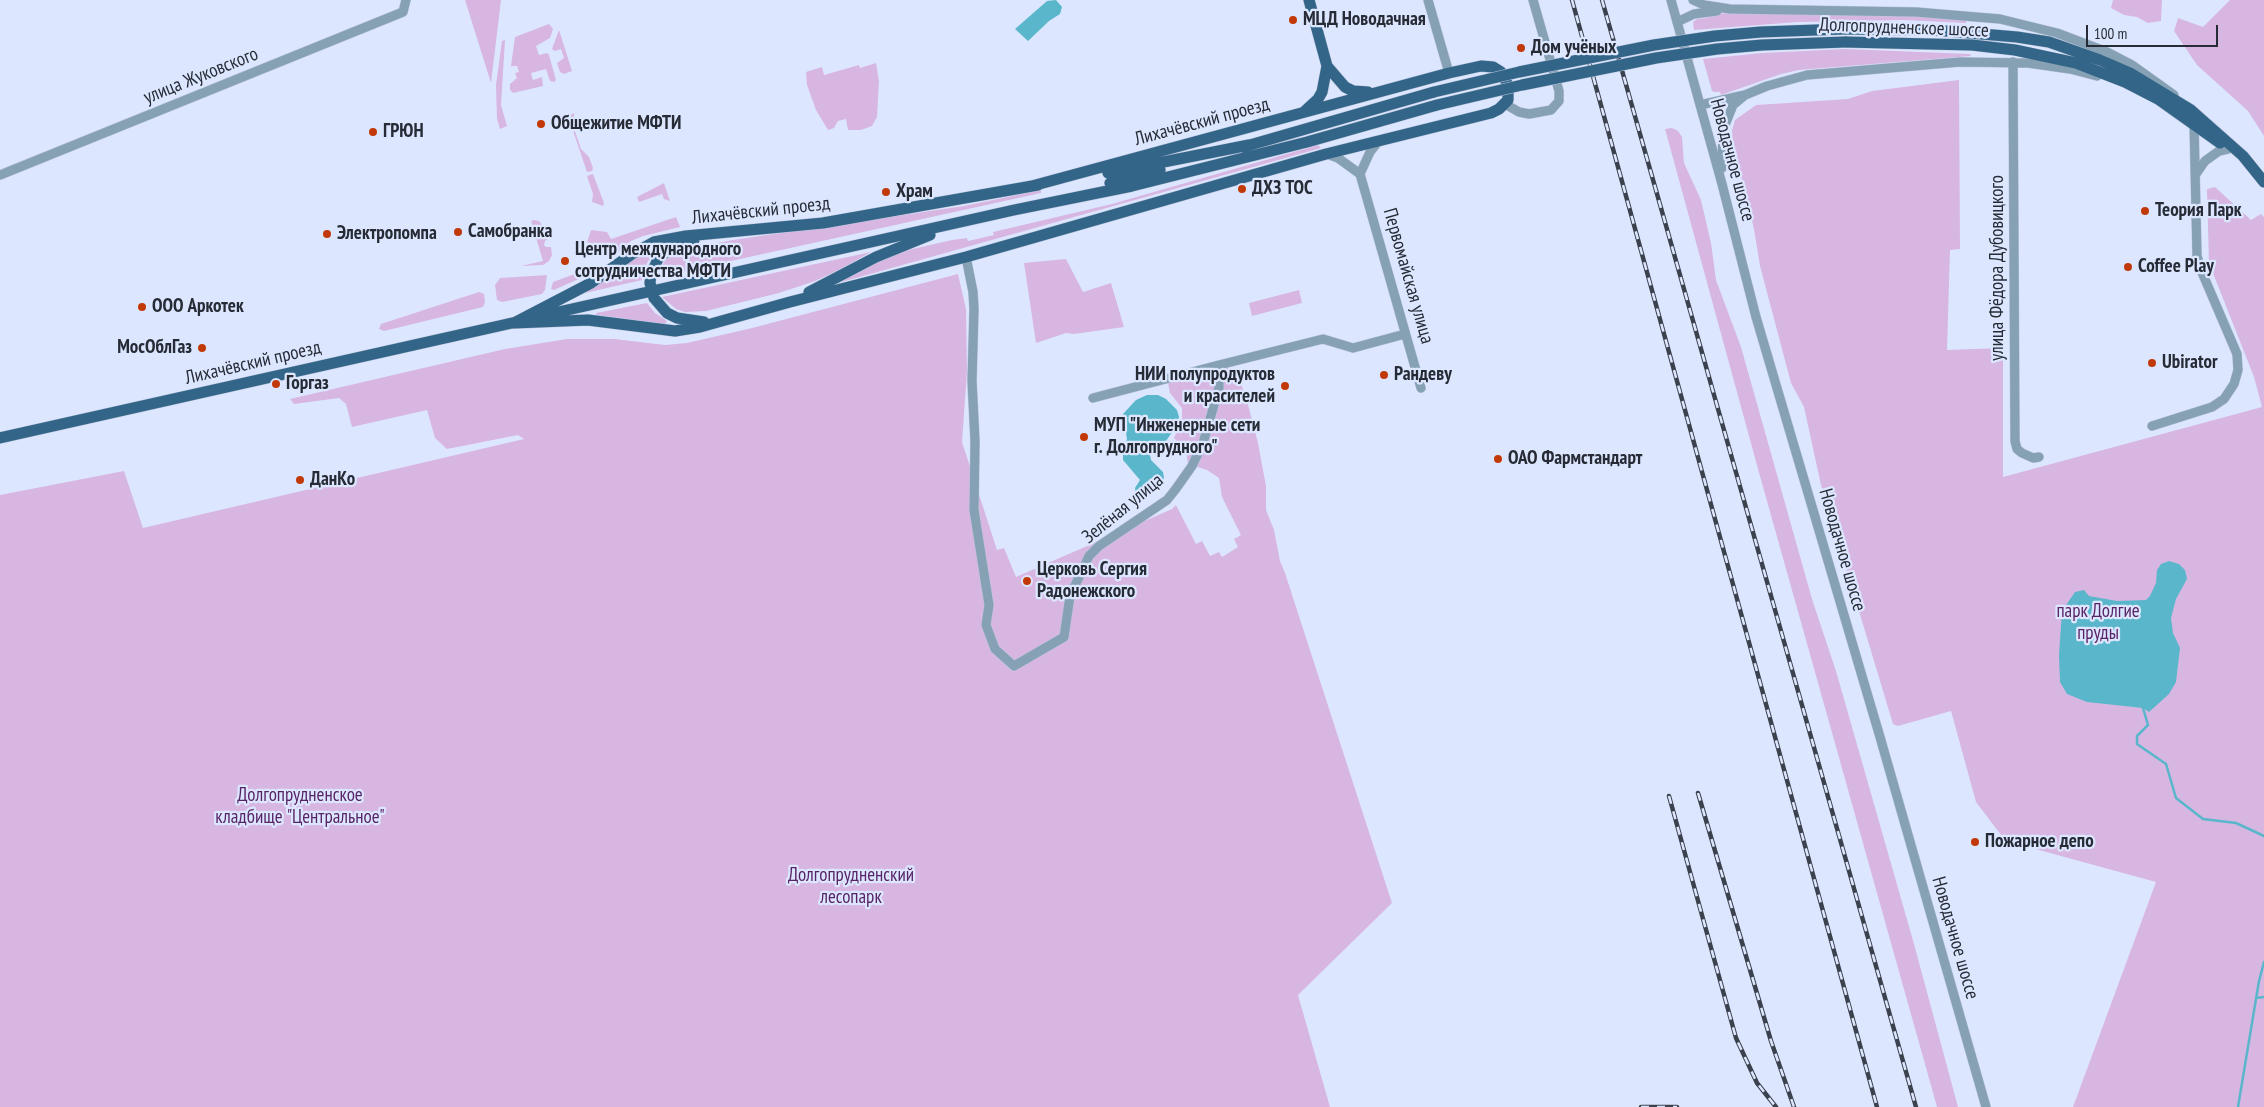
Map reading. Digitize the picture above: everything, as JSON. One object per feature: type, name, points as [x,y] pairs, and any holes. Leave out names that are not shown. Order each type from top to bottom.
[{"type":"main road","points":[[1301,114],[1312,105],[1322,92],[1326,66],[1309,0]]},
{"type":"main road","name":"Долгопрудненское шоссе","points":[[1302,131],[1434,92],[1564,62],[1671,42],[1761,32],[1844,28],[1973,32],[2049,42],[2130,73],[2191,110],[2243,156],[2264,183]]},
{"type":"main road","name":"Долгопрудненское шоссе","points":[[1307,142],[1437,105],[1540,81],[1665,57],[1762,45],[1845,42],[1972,45],[2046,55],[2099,70],[2158,99],[2194,123],[2228,149],[2264,183]]},
{"type":"main road","points":[[790,302],[966,257],[1326,154],[1492,112],[1505,104],[1509,93],[1506,78],[1502,72],[1493,67],[1481,66],[1380,91],[1353,91],[1345,87],[1326,66]]},
{"type":"main road","name":"Лихачёвский проезд","points":[[1032,186],[1380,91]]},
{"type":"main road","name":"Лихачёвский проезд","points":[[1014,210],[1302,131]]},
{"type":"main road","name":"Лихачёвский проезд","points":[[0,438],[1014,210],[1141,184],[1307,142]]},
{"type":"main road","name":"Лихачёвский проезд","points":[[514,322],[591,283],[642,247],[670,238],[824,223],[1249,145]]},
{"type":"main road","points":[[790,302],[876,257],[957,223]]},
{"type":"main road","points":[[712,234],[682,244],[660,257],[651,274],[652,292],[659,306],[677,318],[713,323]]},
{"type":"main road","name":"Лихачёвский проезд","points":[[514,322],[588,320],[675,331],[713,323],[790,302]]},
{"type":"street","name":"улица Жуковского","points":[[0,175],[404,12],[406,0]]},
{"type":"street","points":[[1428,0],[1449,73]]},
{"type":"street","points":[[1505,104],[1519,112],[1541,113],[1551,110],[1556,106],[1559,96],[1533,0]]},
{"type":"street","name":"Новодачное шоссе","points":[[1671,0],[1722,184],[1756,317],[1880,737],[1986,1107]]},
{"type":"street","points":[[1693,0],[1704,5],[1730,9],[1916,12],[1982,16],[2008,21],[2057,33],[2107,52],[2160,83],[2191,110]]},
{"type":"street","points":[[1677,22],[1694,14],[1730,9]]},
{"type":"street","points":[[1700,105],[1745,95],[1767,86],[1807,75],[1960,62],[2013,62],[2046,65],[2096,75],[2158,99]]},
{"type":"street","name":"улица Фёдора Дубовицкого","points":[[2013,62],[2015,441],[2017,449],[2022,453],[2033,458],[2039,457]]},
{"type":"street","points":[[1722,184],[1722,130],[1733,105],[1745,95]]},
{"type":"street","points":[[2152,426],[2212,407],[2224,399],[2234,384],[2238,370],[2237,354],[2201,270],[2197,256],[2194,123]]},
{"type":"street","points":[[1326,154],[1338,158],[1360,174],[1370,152],[1378,142]]},
{"type":"street","points":[[2195,176],[2205,161],[2219,151],[2228,149]]},
{"type":"street","name":"Первомайская улица","points":[[1360,174],[1421,388]]},
{"type":"street","name":"Зелёная улица","points":[[966,257],[973,292],[974,309],[972,381],[975,441],[974,510],[990,605],[986,625],[995,649],[1014,666],[1064,636],[1070,596],[1089,556],[1099,546],[1167,500],[1192,466],[1203,442],[1219,388],[1219,365]]},
{"type":"street","points":[[1092,398],[1323,339],[1353,348],[1405,334]]},
{"type":"green space","points":[[465,0],[501,0],[491,83]]},
{"type":"green space","points":[[2113,0],[2162,0],[2161,21],[2148,23],[2137,17],[2124,15],[2111,8]]},
{"type":"green space","points":[[2230,0],[2264,0],[2264,136],[2248,111],[2197,65],[2174,31],[2178,18],[2203,27]]},
{"type":"green space","points":[[1708,14],[1909,16],[1966,20],[1966,23],[1903,20],[1798,22],[1694,30],[1693,22],[1697,19],[1707,18]]},
{"type":"green space","points":[[549,24],[553,29],[550,38],[536,46],[539,55],[547,53],[549,55],[556,80],[554,82],[550,81],[546,69],[531,73],[533,80],[542,77],[543,86],[513,93],[510,90],[510,84],[517,78],[515,73],[519,72],[517,66],[511,66],[515,37]]},
{"type":"green space","points":[[559,30],[572,71],[564,74],[560,72],[557,63],[564,58],[561,49],[555,51],[552,49]]},
{"type":"green space","points":[[505,40],[501,105],[507,126],[500,129],[497,119],[496,85],[502,41]]},
{"type":"green space","points":[[1845,49],[1970,54],[1971,56],[1799,70],[1781,74],[1721,95],[1720,92],[1712,91],[1703,59],[1762,53]]},
{"type":"green space","points":[[876,63],[879,81],[877,117],[872,126],[861,130],[848,130],[846,119],[838,121],[834,128],[828,130],[816,110],[807,85],[806,72],[822,67],[824,75],[859,65],[860,68]]},
{"type":"green space","name":"парк Долгие пруды","points":[[1959,80],[1960,249],[1950,250],[1947,350],[2003,348],[2003,477],[2262,407],[2254,377],[2209,263],[2207,189],[2215,187],[2251,220],[2261,214],[2264,217],[2264,1107],[2073,1107],[2156,882],[2039,850],[2001,835],[1976,802],[1951,711],[1898,726],[1893,724],[1821,485],[1804,407],[1791,383],[1760,266],[1754,229],[1733,143],[1732,130],[1735,120],[1756,105],[1848,99],[1872,91]]},
{"type":"green space","points":[[574,113],[574,128],[581,149],[589,157],[593,168],[592,171],[587,172],[569,119],[569,116]]},
{"type":"green space","points":[[1672,128],[1678,131],[1682,137],[1684,163],[1701,200],[1711,243],[1716,280],[1741,347],[1812,599],[1836,671],[1914,944],[1958,1107],[1937,1107],[1758,469],[1665,129]]},
{"type":"green space","points":[[1318,145],[1321,148],[838,283],[884,259],[904,251],[952,240],[967,238],[968,241],[994,235],[993,232],[1112,204]]},
{"type":"green space","points":[[593,174],[604,203],[603,206],[592,202],[593,194],[587,176]]},
{"type":"green space","points":[[664,183],[670,201],[664,199],[662,194],[639,202],[637,197]]},
{"type":"green space","points":[[1041,190],[1041,193],[658,277],[666,259],[685,249],[733,240],[964,206]]},
{"type":"green space","points":[[676,217],[680,227],[643,236],[631,241],[615,255],[587,242],[591,230],[607,232],[611,239]]},
{"type":"green space","points":[[531,221],[539,221],[545,229],[548,239],[544,245],[551,247],[552,255],[549,261],[543,265],[521,266],[543,261]]},
{"type":"green space","points":[[659,246],[647,263],[642,280],[585,293],[644,250]]},
{"type":"green space","points":[[871,252],[815,281],[779,293],[706,311],[685,312],[676,309],[662,297]]},
{"type":"green space","points":[[1066,259],[1083,292],[1111,283],[1124,327],[1074,334],[1066,333],[1036,343],[1024,263]]},
{"type":"green space","points":[[588,269],[592,271],[583,277],[554,290],[551,289],[553,282]]},
{"type":"green space","points":[[958,274],[966,309],[967,371],[962,442],[997,550],[1004,548],[1016,577],[1172,509],[1176,505],[1196,544],[1202,541],[1210,556],[1219,552],[1222,557],[1238,547],[1234,539],[1241,535],[1222,497],[1219,478],[1207,470],[1188,464],[1186,452],[1174,438],[1182,419],[1182,408],[1170,393],[1168,383],[1228,367],[1237,373],[1246,397],[1258,443],[1266,486],[1266,510],[1274,530],[1280,561],[1392,903],[1298,995],[1330,1107],[0,1107],[0,495],[124,471],[143,528],[524,439],[518,435],[447,449],[435,438],[427,410],[352,427],[346,404],[339,398],[294,404],[290,399],[505,349],[567,339],[615,339],[665,345],[687,343],[752,328]]},
{"type":"green space","points":[[547,275],[545,290],[542,294],[502,302],[497,300],[495,285],[500,278]]},
{"type":"green space","points":[[1299,290],[1302,303],[1252,316],[1249,303]]},
{"type":"green space","points":[[479,292],[484,294],[485,302],[483,307],[384,331],[379,329],[381,324]]},
{"type":"green space","points":[[647,303],[655,313],[667,321],[665,324],[597,315],[596,313]]},
{"type":"water","points":[[1056,0],[1062,7],[1060,14],[1049,21],[1028,41],[1015,29],[1047,1]]},
{"type":"water","points":[[1147,395],[1158,395],[1166,399],[1177,410],[1179,417],[1177,425],[1166,441],[1149,450],[1151,460],[1163,472],[1164,478],[1159,489],[1144,498],[1136,494],[1135,488],[1140,480],[1123,460],[1123,450],[1127,439],[1123,414],[1136,400]]},
{"type":"water","points":[[2169,561],[2179,564],[2185,570],[2187,579],[2176,599],[2171,618],[2173,633],[2180,648],[2176,682],[2169,694],[2149,712],[2143,708],[2087,702],[2067,694],[2060,682],[2059,655],[2062,611],[2075,592],[2084,590],[2089,596],[2117,601],[2146,600],[2156,583],[2157,570],[2161,564]]},
{"type":"waterway","points":[[2143,708],[2148,725],[2137,736],[2137,744],[2166,764],[2176,798],[2203,819],[2236,823],[2264,836]]},
{"type":"waterway","points":[[2238,1107],[2259,981],[2264,962]]},
{"type":"waterway","points":[[2256,998],[2264,997]]},
{"type":"railway","points":[[1572,0],[1877,1107]]},
{"type":"railway","points":[[1602,0],[1916,1107]]},
{"type":"railway","points":[[1698,793],[1771,1041],[1794,1107]]},
{"type":"railway","points":[[1669,796],[1736,1038],[1757,1083],[1776,1107]]},
{"type":"railway","points":[[1641,1107],[1677,1107]]},
{"type":"place","name":"МЦД Новодачная","points":[[1293,20]]},
{"type":"place","name":"Дом учёных","points":[[1521,48]]},
{"type":"place","name":"Общежитие МФТИ","points":[[541,124]]},
{"type":"place","name":"ГРЮН","points":[[373,132]]},
{"type":"place","name":"ДХЗ ТОС","points":[[1242,189]]},
{"type":"place","name":"Храм","points":[[886,192]]},
{"type":"place","name":"Теория Парк","points":[[2145,211]]},
{"type":"place","name":"Самобранка","points":[[458,232]]},
{"type":"place","name":"Электропомпа","points":[[327,234]]},
{"type":"place","name":"Центр международного сотрудничества МФТИ","points":[[565,261]]},
{"type":"place","name":"Coffee Play","points":[[2128,267]]},
{"type":"place","name":"ООО Аркотек","points":[[142,307]]},
{"type":"place","name":"МосОблГаз","points":[[202,348]]},
{"type":"place","name":"Ubirator","points":[[2152,363]]},
{"type":"place","name":"Рандеву","points":[[1384,375]]},
{"type":"place","name":"Горгаз","points":[[276,384]]},
{"type":"place","name":"НИИ полупродуктов и красителей","points":[[1285,386]]},
{"type":"place","name":"МУП \"Инженерные сети г. Долгопрудного\"","points":[[1084,437]]},
{"type":"place","name":"ОАО Фармстандарт","points":[[1498,459]]},
{"type":"place","name":"ДанКо","points":[[300,480]]},
{"type":"place","name":"Церковь Сергия Радонежского","points":[[1027,581]]},
{"type":"place","name":"Пожарное депо","points":[[1975,842]]},
{"type":"park label","name":"Долгопрудненское кладбище \"Центральное\"","points":[[300,807]]},
{"type":"park label","name":"Долгопрудненский лесопарк","points":[[851,887]]}]
